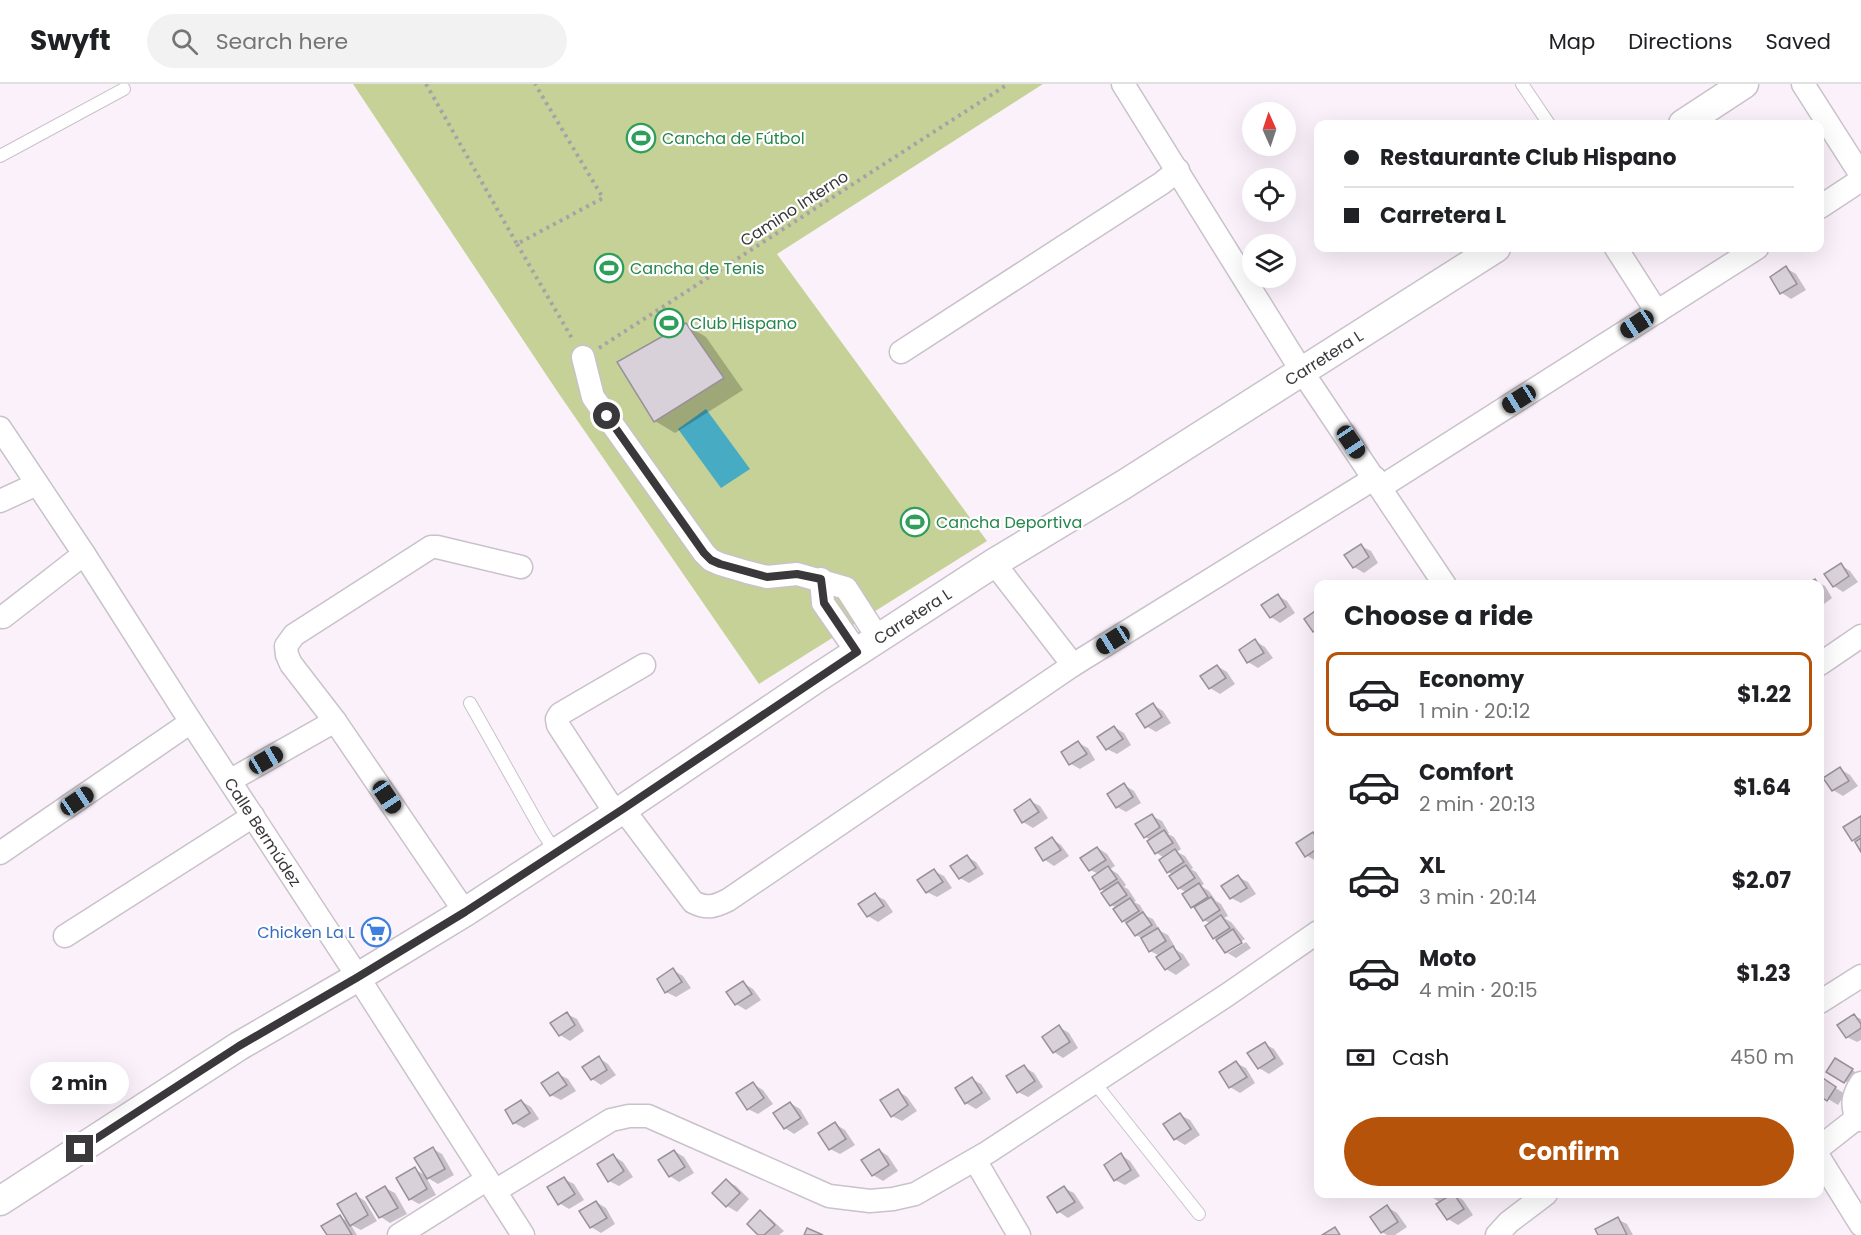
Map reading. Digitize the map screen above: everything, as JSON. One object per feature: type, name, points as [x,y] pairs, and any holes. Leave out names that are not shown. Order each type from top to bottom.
[{"type":"street","points":[[1123,84],[1301,370],[1442,580]]},
{"type":"street","points":[[1803,84],[1861,174]]},
{"type":"street","points":[[1688,120],[1727,92]]},
{"type":"street","points":[[901,352],[1162,183],[1178,170]]},
{"type":"street","points":[[1824,204],[1861,180]]},
{"type":"street","name":"Carretera L","points":[[0,1201],[239,1046],[465,912],[994,563],[1123,485],[1490,252]]},
{"type":"street","points":[[1619,252],[1657,312]]},
{"type":"street","points":[[644,665],[560,714],[557,719],[558,725],[619,812],[693,902],[702,907],[716,906],[1073,665],[1378,483],[1751,252]]},
{"type":"street","points":[[583,357],[593,396],[704,553],[711,560],[720,564],[767,577],[797,574],[846,588],[867,645]]},
{"type":"street","name":"Calle Bermúdez","points":[[0,428],[231,780],[523,1235]]},
{"type":"street","points":[[0,501],[37,484]]},
{"type":"street","points":[[465,912],[335,721],[291,664],[286,646],[294,636],[431,547],[521,567]]},
{"type":"street","points":[[3,617],[84,554]]},
{"type":"street","points":[[994,563],[1073,665]]},
{"type":"street","points":[[1824,661],[1861,636]]},
{"type":"street","points":[[231,780],[335,721]]},
{"type":"street","points":[[0,853],[191,722]]},
{"type":"street","points":[[65,936],[253,816]]},
{"type":"street","points":[[399,1235],[611,1120],[628,1116],[648,1116],[829,1196],[870,1201],[915,1194],[975,1160],[1094,1083],[1314,935]]},
{"type":"street","points":[[1824,999],[1861,976]]},
{"type":"street","points":[[1824,1144],[1859,1119],[1853,1110],[1854,1093],[1861,1083]]},
{"type":"street","points":[[975,1160],[1019,1235]]},
{"type":"street","points":[[1824,1165],[1861,1225]]},
{"type":"street","points":[[1497,1235],[1509,1222],[1541,1198]]},
{"type":"lane","points":[[1522,84],[1546,120]]},
{"type":"lane","points":[[0,156],[124,89]]},
{"type":"lane","points":[[470,703],[556,853]]},
{"type":"lane","points":[[1094,1083],[1199,1214]]},
{"type":"path","points":[[426,84],[583,357]]},
{"type":"path","points":[[517,244],[603,198],[535,84]]},
{"type":"path","name":"Camino Interno","points":[[583,357],[1008,84]]},
{"type":"green space","name":"Club Hispano","points":[[353,84],[1043,84],[777,254],[987,541],[759,684],[557,391]]},
{"type":"water","points":[[706,409],[750,469],[721,488],[678,429]]},
{"type":"building","points":[[1786,266],[1797,284],[1780,294],[1770,277]]},
{"type":"building","points":[[686,323],[724,378],[654,422],[617,362]]},
{"type":"building","points":[[1361,544],[1369,557],[1353,568],[1344,555]]},
{"type":"building","points":[[1841,563],[1849,576],[1833,587],[1824,574]]},
{"type":"building","points":[[1278,594],[1286,607],[1270,618],[1261,605]]},
{"type":"building","points":[[1314,612],[1313,632],[1304,619]]},
{"type":"building","points":[[1255,639],[1264,653],[1247,663],[1239,650]]},
{"type":"building","points":[[1217,665],[1226,678],[1209,689],[1200,676]]},
{"type":"building","points":[[1153,703],[1162,717],[1145,728],[1136,714]]},
{"type":"building","points":[[1114,726],[1123,739],[1106,750],[1097,737]]},
{"type":"building","points":[[1078,741],[1087,754],[1069,765],[1061,752]]},
{"type":"building","points":[[1840,767],[1849,781],[1832,791],[1824,777]]},
{"type":"building","points":[[1124,783],[1133,797],[1116,808],[1107,794]]},
{"type":"building","points":[[1030,799],[1039,812],[1022,823],[1014,810]]},
{"type":"building","points":[[1152,814],[1160,827],[1144,838],[1135,824]]},
{"type":"building","points":[[1861,816],[1861,835],[1852,841],[1843,827]]},
{"type":"building","points":[[1164,830],[1173,843],[1155,854],[1147,841]]},
{"type":"building","points":[[1313,832],[1314,834],[1314,851],[1305,857],[1296,843]]},
{"type":"building","points":[[1052,837],[1061,850],[1043,861],[1035,848]]},
{"type":"building","points":[[1861,838],[1861,852],[1855,842]]},
{"type":"building","points":[[1097,847],[1106,860],[1089,871],[1080,858]]},
{"type":"building","points":[[1175,849],[1184,862],[1167,873],[1159,860]]},
{"type":"building","points":[[967,855],[976,868],[959,879],[950,866]]},
{"type":"building","points":[[1186,865],[1195,878],[1178,889],[1169,876]]},
{"type":"building","points":[[1108,866],[1117,879],[1100,890],[1092,877]]},
{"type":"building","points":[[934,869],[943,882],[926,893],[917,880]]},
{"type":"building","points":[[1238,875],[1247,888],[1230,899],[1221,886]]},
{"type":"building","points":[[1118,882],[1127,895],[1110,906],[1101,893]]},
{"type":"building","points":[[1199,883],[1208,897],[1191,908],[1182,894]]},
{"type":"building","points":[[875,893],[884,906],[867,917],[858,904]]},
{"type":"building","points":[[1211,897],[1220,910],[1203,921],[1194,907]]},
{"type":"building","points":[[1130,898],[1139,911],[1122,922],[1113,909]]},
{"type":"building","points":[[1143,912],[1152,925],[1135,936],[1126,923]]},
{"type":"building","points":[[1221,915],[1230,928],[1213,939],[1205,926]]},
{"type":"building","points":[[1158,928],[1166,941],[1149,952],[1141,938]]},
{"type":"building","points":[[1233,929],[1242,943],[1225,953],[1216,940]]},
{"type":"building","points":[[1173,946],[1181,959],[1165,970],[1156,957]]},
{"type":"building","points":[[673,968],[682,982],[665,993],[657,979]]},
{"type":"building","points":[[743,981],[752,994],[735,1005],[726,992]]},
{"type":"building","points":[[567,1012],[575,1025],[559,1036],[550,1023]]},
{"type":"building","points":[[1854,1014],[1861,1028],[1846,1038],[1837,1025]]},
{"type":"building","points":[[1059,1025],[1070,1042],[1053,1053],[1042,1037]]},
{"type":"building","points":[[1265,1042],[1275,1058],[1258,1069],[1247,1053]]},
{"type":"building","points":[[599,1056],[607,1070],[591,1080],[582,1067]]},
{"type":"building","points":[[1835,1058],[1853,1069],[1844,1083],[1826,1072]]},
{"type":"building","points":[[1236,1061],[1247,1077],[1229,1088],[1219,1072]]},
{"type":"building","points":[[1024,1065],[1035,1081],[1017,1093],[1006,1076]]},
{"type":"building","points":[[558,1072],[567,1085],[550,1096],[541,1083]]},
{"type":"building","points":[[972,1077],[982,1093],[965,1104],[955,1088]]},
{"type":"building","points":[[1824,1079],[1836,1087],[1827,1101],[1824,1099]]},
{"type":"building","points":[[753,1082],[764,1098],[747,1110],[736,1093]]},
{"type":"building","points":[[898,1089],[908,1105],[891,1117],[880,1100]]},
{"type":"building","points":[[521,1100],[530,1113],[513,1124],[505,1110]]},
{"type":"building","points":[[790,1102],[801,1118],[784,1129],[773,1113]]},
{"type":"building","points":[[1180,1113],[1191,1129],[1174,1140],[1163,1124]]},
{"type":"building","points":[[835,1122],[846,1139],[829,1150],[818,1133]]},
{"type":"building","points":[[433,1147],[445,1169],[427,1179],[414,1158]]},
{"type":"building","points":[[879,1149],[889,1165],[872,1176],[861,1160]]},
{"type":"building","points":[[674,1150],[685,1167],[669,1177],[658,1160]]},
{"type":"building","points":[[1121,1153],[1131,1170],[1114,1181],[1104,1165]]},
{"type":"building","points":[[613,1154],[624,1171],[608,1182],[597,1164]]},
{"type":"building","points":[[415,1167],[427,1189],[409,1200],[396,1178]]},
{"type":"building","points":[[564,1177],[575,1194],[558,1205],[547,1187]]},
{"type":"building","points":[[726,1179],[740,1193],[726,1207],[712,1193]]},
{"type":"building","points":[[385,1186],[398,1208],[379,1218],[366,1197]]},
{"type":"building","points":[[1064,1186],[1075,1202],[1057,1213],[1047,1197]]},
{"type":"building","points":[[356,1193],[368,1215],[350,1226],[337,1204]]},
{"type":"building","points":[[1446,1198],[1457,1198],[1464,1209],[1447,1220],[1436,1204]]},
{"type":"building","points":[[596,1201],[607,1218],[590,1228],[579,1211]]},
{"type":"building","points":[[1387,1205],[1398,1222],[1381,1233],[1370,1217]]},
{"type":"building","points":[[760,1210],[775,1225],[764,1235],[758,1235],[747,1224]]},
{"type":"building","points":[[340,1215],[352,1235],[327,1235],[321,1226]]},
{"type":"building","points":[[1618,1217],[1627,1235],[1598,1235],[1595,1229]]},
{"type":"building","points":[[1335,1227],[1340,1235],[1322,1235]]},
{"type":"building","points":[[807,1228],[823,1235],[804,1235]]},
{"type":"place","name":"Cancha de Fútbol","points":[[641,138]]},
{"type":"place","name":"Cancha de Tenis","points":[[609,268]]},
{"type":"place","name":"Club Hispano","points":[[669,323]]},
{"type":"place","name":"Cancha Deportiva","points":[[915,522]]},
{"type":"place","name":"Chicken La L","points":[[376,932]]},
{"type":"route","points":[[80,1149],[239,1046],[465,912],[857,652],[824,603],[821,579],[797,574],[767,577],[711,560],[607,416]]}]
